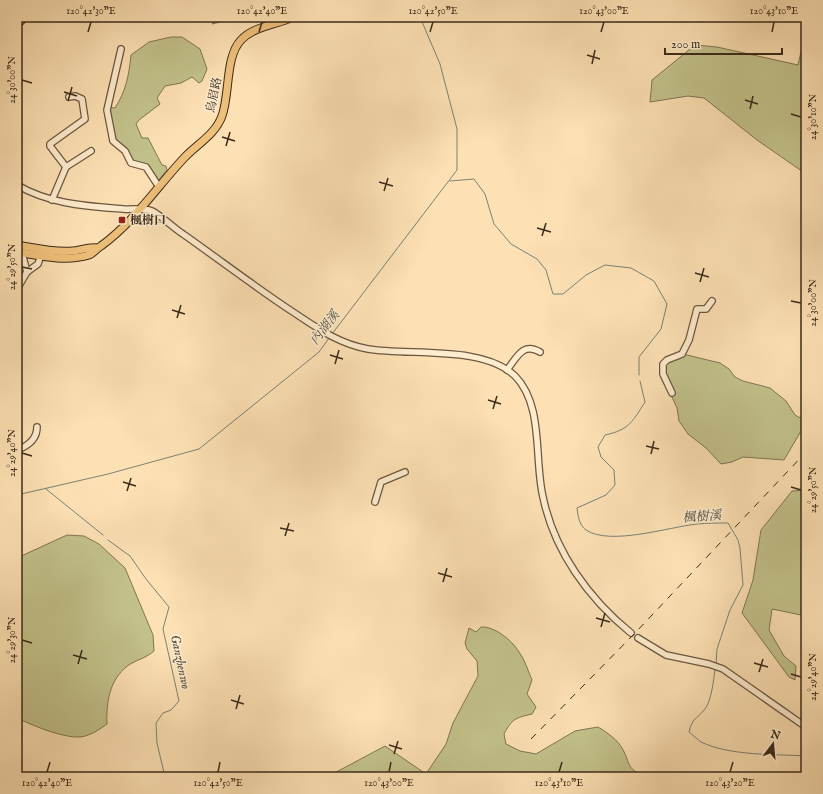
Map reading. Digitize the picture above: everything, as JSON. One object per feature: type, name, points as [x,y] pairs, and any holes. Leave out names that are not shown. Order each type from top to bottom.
[{"type":"highway","points":[[17,24],[24,17]]},
{"type":"main road","name":"烏眉路","points":[[20,256],[41,255],[72,258],[89,255],[95,252],[97,248],[118,233],[128,221],[142,209],[158,187],[186,157],[216,128],[226,104],[231,62],[236,47],[240,41],[255,30],[293,17]]},
{"type":"main road","points":[[17,245],[52,251],[73,251],[97,248]]},
{"type":"street","points":[[121,49],[107,110],[112,137],[115,143],[125,151],[131,163],[144,165],[149,169],[158,187]]},
{"type":"street","points":[[66,167],[50,144],[85,119],[82,99],[75,96],[69,97]]},
{"type":"street","points":[[52,200],[66,167],[91,151]]},
{"type":"street","points":[[17,184],[27,191],[52,200],[88,206],[153,211],[264,293],[342,343],[370,350],[471,356],[493,362],[507,370],[515,376],[522,386],[532,406],[542,496],[559,544],[583,584],[612,617],[631,633]]},
{"type":"street","points":[[17,289],[27,272],[38,264],[41,255]]},
{"type":"street","points":[[20,256],[27,272]]},
{"type":"street","points":[[672,393],[663,374],[663,364],[667,360],[682,354],[689,340],[697,309],[706,309],[712,301]]},
{"type":"street","points":[[507,370],[521,352],[527,348],[532,348],[540,352]]},
{"type":"street","points":[[17,450],[29,444],[37,433],[37,427]]},
{"type":"street","points":[[375,502],[381,482],[405,472]]},
{"type":"street","points":[[638,638],[666,655],[709,664],[723,669],[806,727]]},
{"type":"shaded area","points":[[218,17],[240,17],[212,24]]},
{"type":"shaded area","points":[[806,30],[806,174],[757,140],[704,98],[688,96],[650,102],[652,80],[695,45],[717,47],[798,65]]},
{"type":"shaded area","points":[[171,37],[182,37],[200,49],[207,69],[202,81],[199,83],[192,77],[181,83],[165,86],[157,98],[160,104],[136,124],[142,138],[148,138],[162,165],[166,166],[167,170],[158,181],[146,164],[131,162],[111,137],[108,107],[115,108],[122,95],[128,76],[131,55],[149,42]]},
{"type":"shaded area","points":[[683,354],[720,363],[729,369],[735,377],[743,381],[770,388],[786,401],[795,415],[804,420],[804,426],[784,460],[743,457],[732,462],[721,464],[706,448],[688,434],[679,421],[677,408],[667,386],[665,361]]},
{"type":"shaded area","points":[[806,490],[806,616],[772,609],[769,630],[784,656],[796,666],[795,680],[789,677],[742,613],[753,580],[761,530],[792,491]]},
{"type":"shaded area","points":[[67,535],[84,536],[99,544],[125,568],[153,635],[154,651],[125,668],[114,682],[107,707],[107,724],[93,733],[81,737],[62,735],[32,725],[17,718],[17,558]]},
{"type":"shaded area","points":[[481,627],[486,627],[497,631],[516,647],[523,658],[532,680],[527,694],[536,707],[532,714],[518,718],[509,725],[504,734],[506,744],[520,751],[536,754],[575,731],[598,727],[613,737],[620,745],[631,768],[648,777],[327,777],[385,746],[426,774],[446,744],[453,723],[478,676],[477,661],[467,649],[465,643],[469,628],[476,632]]},
{"type":"waterway","name":"內湖溪","points":[[332,334],[457,170],[457,129],[440,64],[420,17]]},
{"type":"waterway","name":"楓樹溪","points":[[450,181],[474,179],[485,194],[494,224],[511,244],[537,259],[546,270],[553,294],[563,294],[586,275],[605,265],[631,268],[654,281],[667,304],[661,329],[639,357],[639,375]]},
{"type":"waterway","name":"內湖溪","points":[[17,495],[108,474],[199,449],[319,352],[329,338]]},
{"type":"waterway","name":"楓樹溪","points":[[640,381],[645,402],[641,409],[630,424],[620,430],[605,435],[598,447],[601,457],[614,470],[615,485],[606,495],[577,508],[578,517],[580,523],[586,530],[597,534],[610,536],[640,534],[697,524],[728,523],[738,540],[740,548],[743,585],[730,610],[717,649],[716,664]]},
{"type":"waterway","name":"Ganzhenwo","points":[[46,489],[103,535]]},
{"type":"waterway","name":"Ganzhenwo","points":[[108,540],[130,556],[146,579],[169,607],[163,629],[179,701],[171,710],[163,713],[156,723],[157,743],[165,777]]},
{"type":"waterway","name":"楓樹溪","points":[[715,669],[712,690],[707,706],[693,721],[689,732],[701,742],[725,750],[752,754],[806,756]]},
{"type":"railway","points":[[531,739],[636,632],[806,452]]},
{"type":"place","name":"楓樹口","points":[[122,220]]}]
